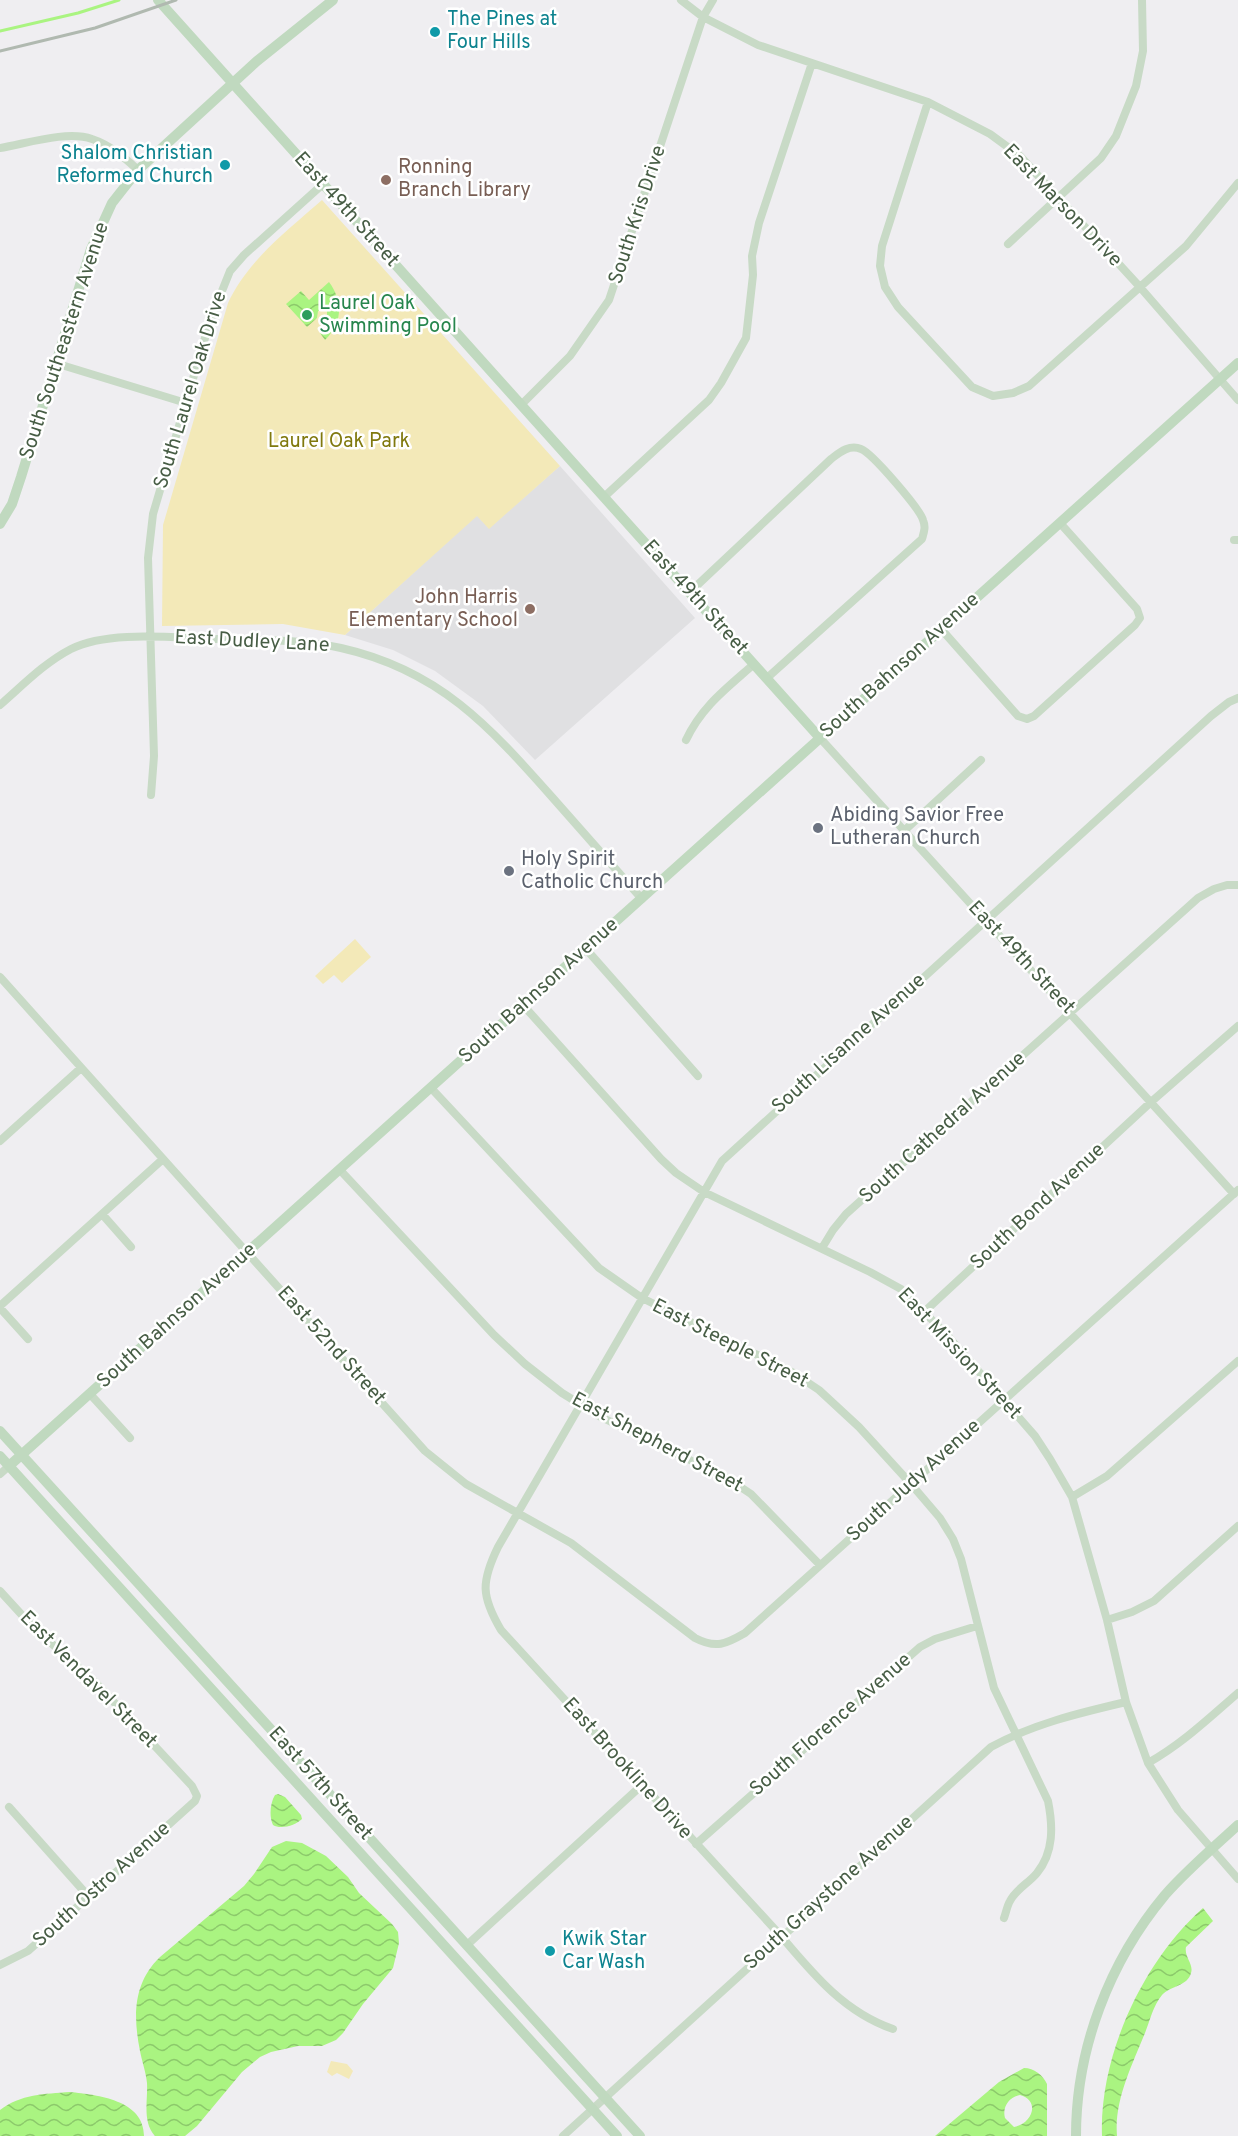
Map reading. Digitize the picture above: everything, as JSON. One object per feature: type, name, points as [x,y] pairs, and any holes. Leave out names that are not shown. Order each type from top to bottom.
[{"type":"main road","name":"East 49th Street","points":[[158,0],[820,738]]},
{"type":"main road","name":"South Southeastern Avenue","points":[[0,524],[12,504],[18,486],[98,230],[118,194],[138,170],[232,83],[333,0]]},
{"type":"main road","name":"South Bahnson Avenue","points":[[9,1466],[1238,363]]},
{"type":"main road","name":"East 57th Street","points":[[0,1431],[640,2136]]},
{"type":"main road","name":"East 57th Street","points":[[0,1456],[617,2136]]},
{"type":"main road","points":[[1076,2136],[1076,2113],[1083,2065],[1094,2022],[1111,1980],[1128,1947],[1170,1890],[1238,1825]]},
{"type":"street","name":"East Marson Drive","points":[[681,0],[703,17],[758,45],[928,102],[990,134],[1020,156],[1139,286],[1238,400]]},
{"type":"street","name":"South Kris Drive","points":[[521,405],[570,356],[609,300],[703,17],[713,0]]},
{"type":"street","points":[[1008,244],[1101,158],[1116,136],[1136,86],[1143,51],[1142,0]]},
{"type":"street","points":[[604,497],[709,400],[722,383],[746,338],[753,275],[752,255],[759,223],[812,63]]},
{"type":"street","points":[[928,102],[882,246],[880,266],[885,287],[898,307],[972,387],[993,396],[1013,393],[1029,386],[1186,246],[1238,183]]},
{"type":"street","points":[[0,148],[69,136],[84,137],[98,141],[114,150],[138,170]]},
{"type":"street","name":"South Laurel Oak Drive","points":[[151,795],[154,756],[148,558],[153,514],[210,321],[230,271],[244,255],[323,184]]},
{"type":"street","points":[[55,363],[186,403]]},
{"type":"street","points":[[690,592],[831,459],[845,449],[861,449],[897,485],[919,511],[925,529],[922,539],[767,678]]},
{"type":"street","points":[[942,630],[1018,716],[1027,718],[1034,716],[1135,625],[1140,618],[1137,609],[1060,523]]},
{"type":"street","name":"East Dudley Lane","points":[[0,705],[48,663],[71,649],[91,641],[150,637],[312,643],[340,647],[371,656],[412,673],[448,694],[483,723],[642,899]]},
{"type":"street","points":[[686,740],[695,721],[707,706],[754,664]]},
{"type":"street","name":"South Lisanne Avenue","points":[[547,1463],[722,1161],[731,1150],[1211,716],[1238,698]]},
{"type":"street","name":"East 49th Street","points":[[820,738],[1151,1102],[1236,1192]]},
{"type":"street","points":[[905,830],[981,760]]},
{"type":"street","name":"South Cathedral Avenue","points":[[822,1248],[846,1214],[1072,1014],[1198,898],[1214,889],[1227,885],[1238,885]]},
{"type":"street","points":[[586,949],[698,1076]]},
{"type":"street","name":"East 52nd Street","points":[[0,977],[425,1451],[466,1484],[571,1543],[695,1638],[706,1644],[719,1645]]},
{"type":"street","name":"East Mission Street","points":[[523,1005],[676,1173],[704,1192],[822,1248],[901,1289],[1005,1400],[1050,1459],[1072,1497],[1107,1620],[1126,1702],[1148,1762],[1178,1810],[1238,1879]]},
{"type":"street","name":"South Bond Avenue","points":[[924,1312],[1151,1102],[1238,1026]]},
{"type":"street","points":[[0,1141],[81,1068]]},
{"type":"street","name":"East Steeple Street","points":[[431,1088],[586,1256],[612,1279],[642,1298],[792,1372],[819,1390],[860,1426],[940,1518],[961,1559],[994,1688],[1048,1801],[1052,1829],[1045,1860],[1010,1900],[1004,1918]]},
{"type":"street","points":[[28,1339],[0,1307],[163,1159]]},
{"type":"street","name":"East Shepherd Street","points":[[340,1170],[494,1335],[534,1371],[562,1393],[601,1417],[727,1478],[751,1494],[820,1565]]},
{"type":"street","name":"South Judy Avenue","points":[[719,1645],[745,1633],[1236,1192]]},
{"type":"street","points":[[102,1214],[131,1246]]},
{"type":"street","points":[[1072,1497],[1107,1476],[1238,1361]]},
{"type":"street","points":[[90,1394],[130,1438]]},
{"type":"street","name":"East Brookline Drive","points":[[547,1463],[486,1572],[489,1610],[501,1630],[818,1979],[833,1994],[859,2013],[878,2024],[893,2029]]},
{"type":"street","name":"South Bahnson Avenue","points":[[0,1474],[9,1466]]},
{"type":"street","points":[[1107,1620],[1132,1612],[1154,1601],[1238,1526]]},
{"type":"street","name":"East Vendavel Street","points":[[0,1591],[32,1626],[97,1684],[192,1786],[198,1796]]},
{"type":"street","name":"South Florence Avenue","points":[[696,1844],[920,1647],[935,1639],[977,1626]]},
{"type":"street","points":[[1148,1762],[1169,1752],[1188,1738],[1238,1693]]},
{"type":"street","name":"South Graystone Avenue","points":[[563,2136],[604,2096],[991,1747],[1014,1734],[1065,1716],[1126,1702]]},
{"type":"street","points":[[467,1945],[642,1785]]},
{"type":"street","name":"South Ostro Avenue","points":[[0,1965],[28,1951],[195,1802],[198,1796]]},
{"type":"street","points":[[9,1807],[89,1897]]},
{"type":"shaded area","name":"John Harris Elementary School","points":[[560,466],[695,618],[535,760],[483,706],[435,671],[393,650],[345,635],[477,515],[489,528]]},
{"type":"green space","name":"Laurel Oak Park","points":[[322,200],[560,466],[489,529],[477,516],[345,635],[283,624],[162,626],[163,525],[228,303],[246,273],[257,260]]},
{"type":"green space","points":[[355,939],[371,957],[342,983],[334,975],[323,984],[315,976]]},
{"type":"green space","points":[[331,2061],[347,2064],[353,2071],[349,2079],[337,2073],[332,2076],[327,2072]]},
{"type":"water","name":"Laurel Oak Swimming Pool","points":[[329,282],[337,297],[339,312],[335,326],[325,340],[320,333],[327,328],[327,311],[318,311],[317,318],[307,327],[286,304],[301,291],[309,300]]},
{"type":"water","points":[[278,1794],[285,1797],[302,1819],[288,1826],[273,1825],[271,1806],[273,1798]]},
{"type":"water","points":[[286,1841],[302,1843],[326,1856],[348,1877],[359,1893],[392,1924],[398,1932],[399,1943],[393,1968],[336,2040],[322,2046],[298,2046],[260,2057],[242,2072],[197,2126],[185,2136],[155,2136],[148,2124],[147,2083],[136,2025],[137,2001],[144,1978],[160,1957],[244,1886],[272,1847]]},
{"type":"water","points":[[1203,1908],[1213,1921],[1186,1947],[1192,1970],[1189,1977],[1183,1983],[1165,1992],[1156,2004],[1121,2096],[1117,2136],[1102,2136],[1103,2105],[1108,2074],[1129,2012],[1161,1955]]},
{"type":"water","points":[[1024,2068],[1035,2071],[1043,2078],[1047,2084],[1047,2136],[935,2136],[999,2082]],"holes":[[[1016,2096],[1027,2098],[1032,2112],[1025,2122],[1014,2127],[1005,2118],[1006,2106]]]},
{"type":"water","points":[[70,2092],[106,2098],[128,2107],[142,2124],[144,2136],[0,2136],[0,2110],[16,2101],[33,2096]]},
{"type":"waterway","points":[[0,31],[78,13],[119,0]]},
{"type":"railway","points":[[0,51],[95,28],[176,0]]},
{"type":"place","name":"The Pines at Four Hills","points":[[435,32]]},
{"type":"place","name":"Shalom Christian Reformed Church","points":[[225,165]]},
{"type":"place","name":"Ronning Branch Library","points":[[386,180]]},
{"type":"place","name":"Laurel Oak Swimming Pool","points":[[307,315]]},
{"type":"place","name":"John Harris Elementary School","points":[[530,609]]},
{"type":"place","name":"Abiding Savior Free Lutheran Church","points":[[818,828]]},
{"type":"place","name":"Holy Spirit Catholic Church","points":[[509,871]]},
{"type":"place","name":"Kwik Star Car Wash","points":[[550,1951]]}]
